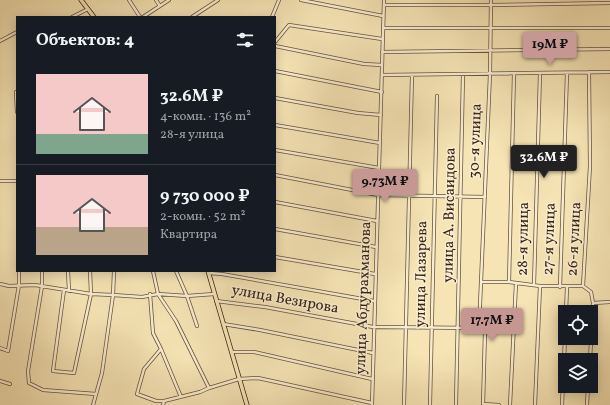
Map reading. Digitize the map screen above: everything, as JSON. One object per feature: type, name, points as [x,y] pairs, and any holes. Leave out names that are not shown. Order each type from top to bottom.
[{"type":"main road","points":[[81,0],[93,16]]},
{"type":"main road","points":[[208,272],[247,405]]},
{"type":"street","points":[[129,0],[141,16]]},
{"type":"street","points":[[156,0],[160,6]]},
{"type":"street","points":[[144,16],[169,0]]},
{"type":"street","points":[[194,16],[218,0]]},
{"type":"street","points":[[272,16],[279,0]]},
{"type":"street","points":[[301,0],[383,16]]},
{"type":"street","name":"улица Абдурахманова","points":[[372,404],[373,327],[384,0]]},
{"type":"street","name":"30-я улица","points":[[479,328],[492,0]]},
{"type":"street","points":[[384,5],[610,3]]},
{"type":"street","points":[[74,16],[88,9]]},
{"type":"street","points":[[276,41],[289,25],[382,39]]},
{"type":"street","points":[[382,28],[610,28]]},
{"type":"street","points":[[0,41],[16,33]]},
{"type":"street","points":[[276,46],[364,64],[382,65]]},
{"type":"street","points":[[382,52],[610,49]]},
{"type":"street","points":[[276,71],[382,92]]},
{"type":"street","name":"26-я улица","points":[[583,286],[590,166],[589,72]]},
{"type":"street","points":[[382,75],[610,72]]},
{"type":"street","name":"28-я улица","points":[[534,285],[540,73]]},
{"type":"street","name":"27-я улица","points":[[560,287],[567,73]]},
{"type":"street","name":"улица А. Висаидова","points":[[456,405],[463,74]]},
{"type":"street","points":[[509,282],[514,74]]},
{"type":"street","points":[[404,405],[412,75]]},
{"type":"street","name":"улица Лазарева","points":[[430,405],[437,96]]},
{"type":"street","points":[[276,98],[358,113],[381,115]]},
{"type":"street","points":[[276,125],[380,143]]},
{"type":"street","points":[[276,150],[379,168]]},
{"type":"street","points":[[276,175],[378,195],[485,197]]},
{"type":"street","points":[[0,181],[16,181]]},
{"type":"street","points":[[276,202],[377,221]]},
{"type":"street","points":[[276,229],[376,247]]},
{"type":"street","points":[[276,257],[375,274]]},
{"type":"street","points":[[0,348],[8,351],[19,285],[19,272]]},
{"type":"street","points":[[42,272],[42,286],[28,371],[29,383],[43,390],[96,394]]},
{"type":"street","points":[[68,272],[69,291]]},
{"type":"street","points":[[64,290],[52,371],[74,373],[91,294],[90,272]]},
{"type":"street","points":[[94,405],[102,373],[113,296],[114,272]]},
{"type":"street","points":[[153,272],[158,294],[176,321],[209,388]]},
{"type":"street","points":[[176,272],[196,326]]},
{"type":"street","points":[[208,272],[374,301]]},
{"type":"street","points":[[481,282],[509,282],[560,287],[583,286],[591,292],[593,304],[590,353]]},
{"type":"street","points":[[510,405],[516,283]]},
{"type":"street","points":[[0,284],[42,286],[113,296],[142,297],[150,294],[186,296],[214,294]]},
{"type":"street","points":[[535,405],[540,286]]},
{"type":"street","points":[[566,305],[567,287]]},
{"type":"street","points":[[150,294],[153,333],[162,349],[181,397]]},
{"type":"street","name":"улица Везирова","points":[[216,301],[265,307],[373,327],[479,328]]},
{"type":"street","points":[[593,304],[610,302]]},
{"type":"street","points":[[223,324],[373,353]]},
{"type":"street","points":[[479,328],[485,331],[483,405],[499,405]]},
{"type":"street","points":[[562,405],[565,345]]},
{"type":"street","points":[[162,349],[144,369],[136,394],[156,401],[164,401],[200,392],[239,379],[258,378],[372,404]]},
{"type":"street","points":[[231,352],[254,352],[372,379]]},
{"type":"street","points":[[0,381],[10,384]]},
{"type":"street","points":[[587,405],[588,393]]},
{"type":"street","points":[[163,405],[164,401]]}]
